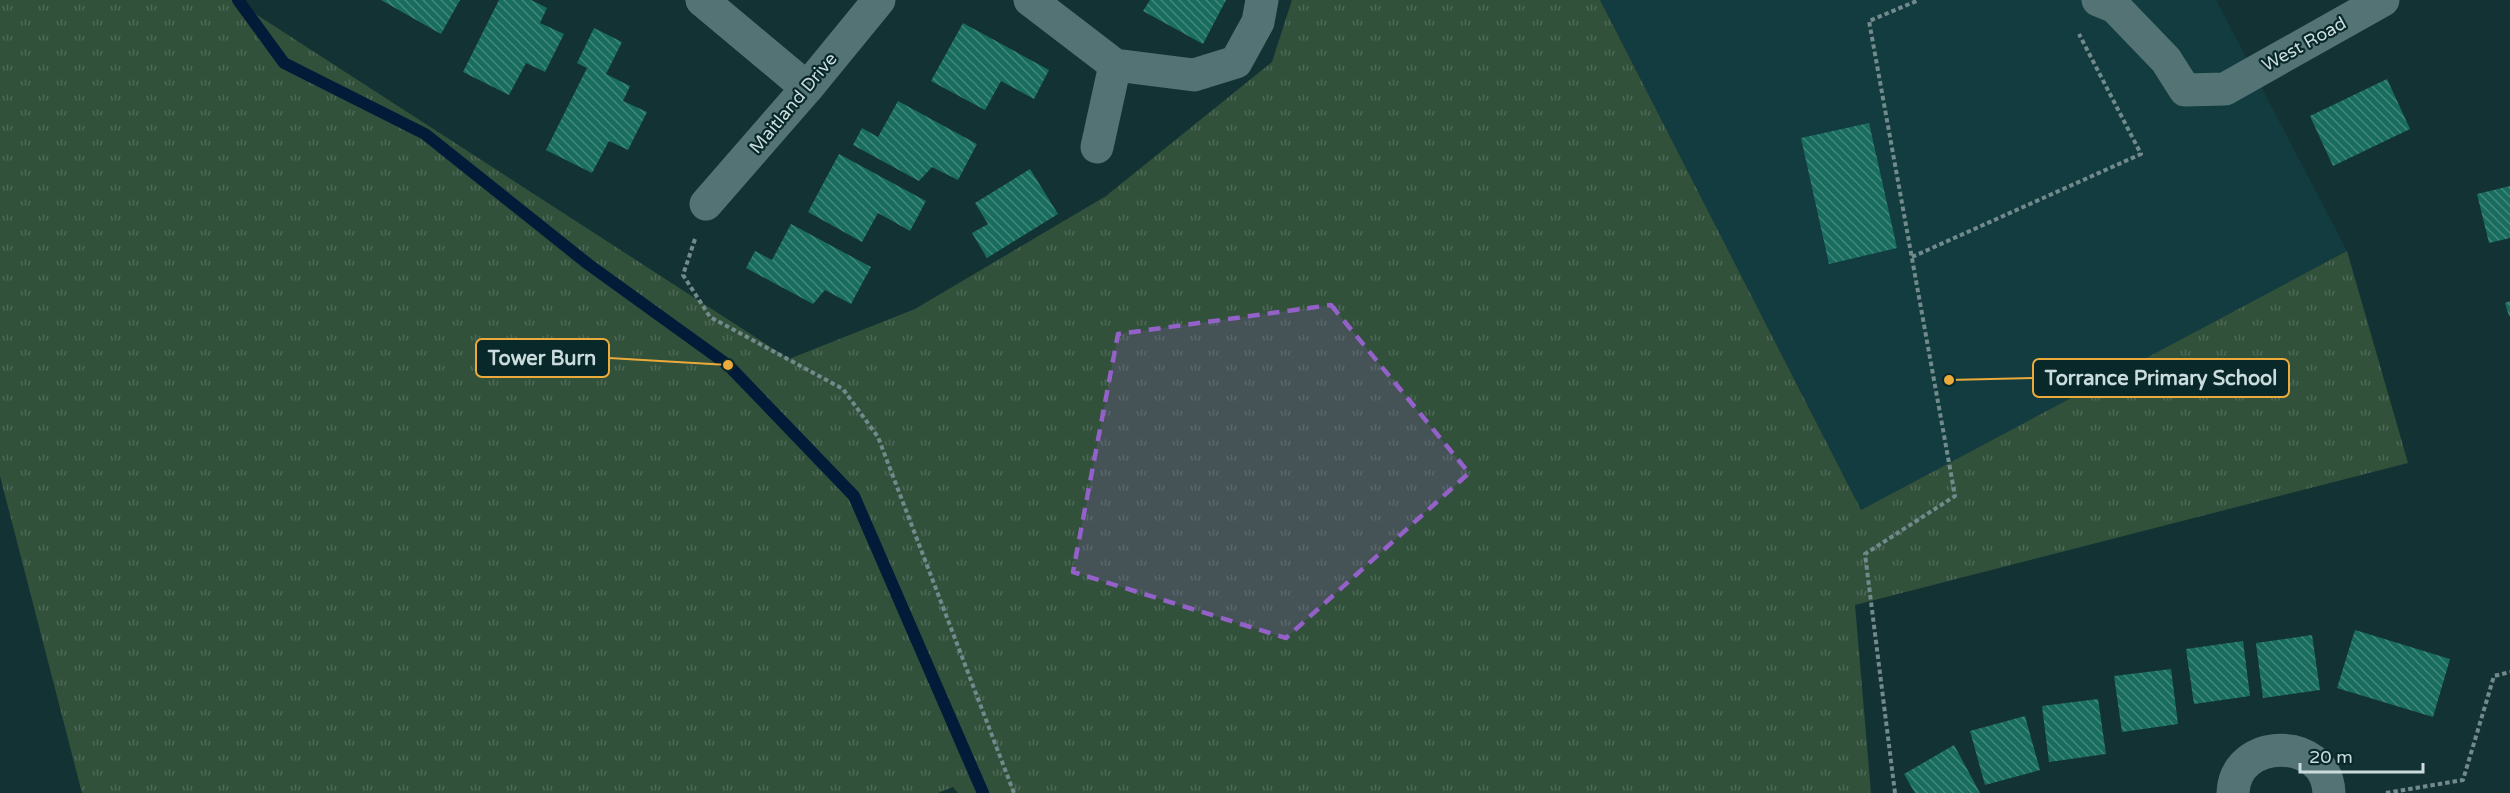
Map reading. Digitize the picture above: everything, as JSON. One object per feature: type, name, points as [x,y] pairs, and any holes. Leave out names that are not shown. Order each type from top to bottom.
[{"type":"street","points":[[702,0],[807,88]]},
{"type":"street","name":"Maitland Drive","points":[[706,204],[807,88],[879,0]]},
{"type":"street","points":[[1030,0],[1115,65],[1194,75],[1236,62],[1258,22],[1262,0]]},
{"type":"street","name":"West Road","points":[[2098,0],[2115,7],[2166,60],[2185,90],[2225,89],[2384,0]]},
{"type":"street","points":[[1097,147],[1115,65]]},
{"type":"street","points":[[2234,793],[2239,772],[2250,760],[2264,751],[2280,748],[2297,751],[2311,759],[2322,771],[2329,793]]},
{"type":"path","points":[[1895,793],[1865,554],[1955,496],[1869,21],[1919,0]]},
{"type":"path","points":[[1912,256],[2141,154],[2078,31]]},
{"type":"path","points":[[706,204],[682,275],[710,317],[843,389],[878,438],[1014,793]]},
{"type":"path","points":[[2386,793],[2463,780],[2494,676],[2510,672]]},
{"type":"highlighted area","points":[[1331,305],[1469,473],[1286,638],[1073,572],[1118,334]]},
{"type":"shaded area","points":[[1600,0],[2216,0],[2347,251],[1861,510]]},
{"type":"green space","points":[[0,0],[234,0],[789,359],[915,309],[1106,196],[1272,62],[1292,0],[1600,0],[1861,510],[2347,251],[2408,463],[1855,605],[1871,793],[958,793],[953,787],[938,793],[82,793],[0,476]]},
{"type":"building","points":[[381,0],[460,0],[441,34]]},
{"type":"building","points":[[499,0],[531,0],[547,8],[540,23],[564,34],[545,72],[526,63],[509,95],[463,72]]},
{"type":"building","points":[[1150,0],[1226,0],[1203,44],[1143,11]]},
{"type":"building","points":[[963,23],[1049,70],[1034,99],[1001,81],[985,110],[931,81]]},
{"type":"building","points":[[594,28],[622,42],[606,74],[630,86],[623,101],[647,112],[628,150],[609,141],[592,173],[546,150],[587,68],[577,63]]},
{"type":"building","points":[[2387,79],[2410,129],[2333,166],[2310,116]]},
{"type":"building","points":[[898,101],[977,144],[958,180],[932,167],[919,181],[853,145],[862,128],[878,137]]},
{"type":"building","points":[[1869,123],[1897,248],[1829,264],[1801,138]]},
{"type":"building","points":[[839,154],[926,201],[910,231],[878,213],[862,242],[808,212]]},
{"type":"building","points":[[1030,169],[1058,214],[987,258],[972,233],[988,224],[975,203]]},
{"type":"building","points":[[2510,186],[2510,238],[2489,243],[2477,194]]},
{"type":"building","points":[[791,224],[871,267],[851,304],[825,290],[813,304],[746,268],[755,251],[772,260]]},
{"type":"building","points":[[2510,301],[2510,316],[2509,316],[2505,303]]},
{"type":"building","points":[[2355,630],[2450,659],[2433,717],[2337,688]]},
{"type":"building","points":[[2312,635],[2320,690],[2263,698],[2256,643]]},
{"type":"building","points":[[2243,641],[2250,696],[2194,704],[2186,649]]},
{"type":"building","points":[[2171,669],[2178,724],[2122,732],[2114,676]]},
{"type":"building","points":[[2098,699],[2106,754],[2049,762],[2042,706]]},
{"type":"building","points":[[2025,716],[2040,770],[1985,785],[1970,731]]},
{"type":"building","points":[[1954,745],[1980,793],[1915,793],[1904,774]]},
{"type":"waterway","points":[[238,0],[284,63],[425,134],[588,264],[728,365],[854,496],[983,793]]},
{"type":"place","name":"Tower Burn","points":[[728,365]]},
{"type":"place","name":"Torrance Primary School","points":[[1949,380]]}]
